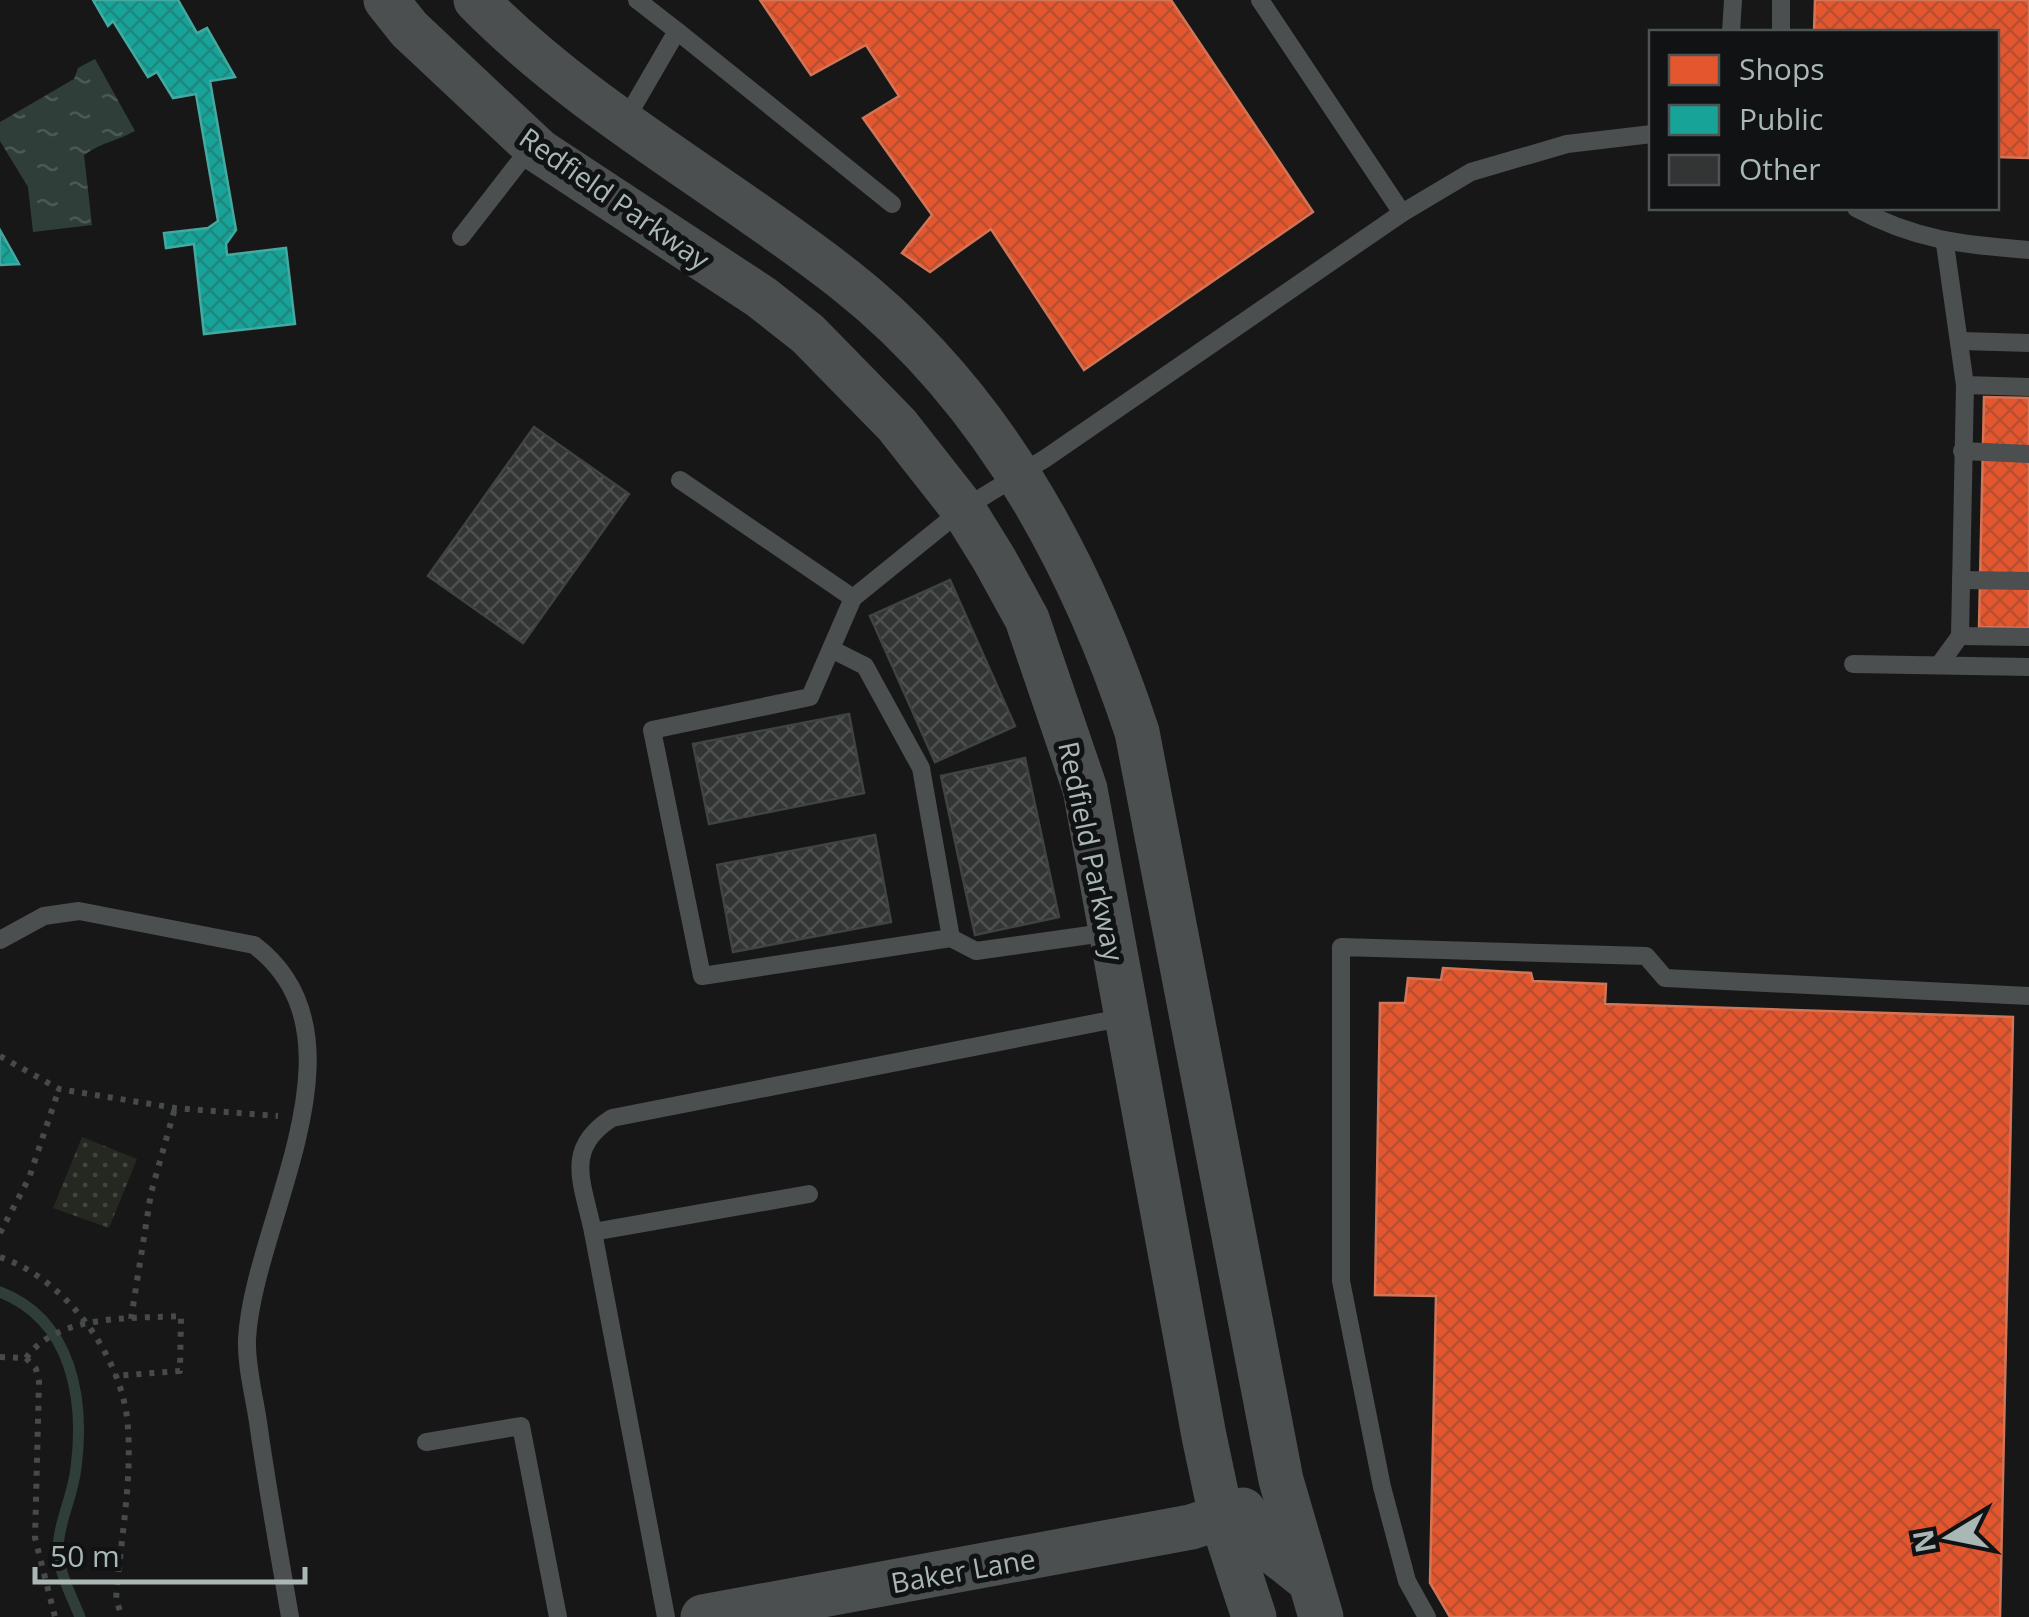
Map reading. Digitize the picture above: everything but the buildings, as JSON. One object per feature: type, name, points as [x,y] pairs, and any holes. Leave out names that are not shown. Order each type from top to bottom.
[{"type":"street","name":"Redfield Parkway","points":[[386,0],[409,29],[533,145],[762,297],[808,334],[898,425],[963,509],[1027,619],[1085,789],[1221,1516],[1254,1617]]},
{"type":"street","points":[[476,0],[518,42],[623,124],[844,279],[906,333],[970,406],[1020,475],[1107,642],[1137,732],[1280,1480],[1313,1597]]},
{"type":"street","points":[[1221,1516],[1243,1510],[1250,1515],[1271,1550],[1313,1597]]},
{"type":"street","name":"Baker Lane","points":[[703,1617],[1191,1527],[1221,1516]]},
{"type":"lane","points":[[636,0],[892,204]]},
{"type":"lane","points":[[1260,0],[1402,213]]},
{"type":"lane","points":[[1731,30],[1732,0]]},
{"type":"lane","points":[[1781,0],[1781,30]]},
{"type":"lane","points":[[623,124],[678,31]]},
{"type":"lane","points":[[1110,932],[976,951],[951,938],[702,976],[652,730],[810,697],[852,598],[963,509],[1020,475],[1402,213],[1471,172],[1524,155],[1605,137],[1649,134]]},
{"type":"lane","points":[[461,238],[533,145]]},
{"type":"lane","points":[[1860,210],[1886,224],[1945,244],[2029,250]]},
{"type":"lane","points":[[1940,665],[1960,636],[1965,385],[1962,341],[1945,244]]},
{"type":"lane","points":[[1962,341],[2029,343]]},
{"type":"lane","points":[[1965,385],[2029,387]]},
{"type":"lane","points":[[1962,451],[2029,454]]},
{"type":"lane","points":[[680,480],[852,598]]},
{"type":"lane","points":[[1962,511],[1982,512]]},
{"type":"lane","points":[[1961,580],[2029,581]]},
{"type":"lane","points":[[1960,636],[2029,637]]},
{"type":"lane","points":[[831,649],[865,666],[922,768],[951,938]]},
{"type":"lane","points":[[1853,664],[2029,667]]},
{"type":"lane","points":[[0,940],[44,916],[79,911],[254,944],[276,961],[290,981],[301,1011],[306,1076],[302,1118],[247,1339],[290,1617]]},
{"type":"lane","points":[[1427,1617],[1407,1581],[1382,1486],[1341,1281],[1340,947],[1646,956],[1665,978],[2029,996]]},
{"type":"lane","points":[[666,1617],[578,1157],[589,1133],[612,1118],[1126,1016]]},
{"type":"lane","points":[[593,1232],[808,1194]]},
{"type":"lane","points":[[426,1442],[521,1426],[558,1617]]},
{"type":"path","points":[[0,1056],[59,1089],[176,1108],[302,1118]]},
{"type":"path","points":[[0,1233],[29,1178],[59,1089]]},
{"type":"path","points":[[130,1319],[152,1193],[176,1108]]},
{"type":"path","points":[[0,1257],[23,1265],[88,1322],[114,1376],[128,1426],[116,1599],[122,1617]]},
{"type":"path","points":[[26,1358],[44,1342],[88,1322],[181,1316],[180,1371],[114,1376]]},
{"type":"path","points":[[0,1356],[14,1354],[26,1358],[36,1368],[39,1382],[35,1538],[55,1617]]},
{"type":"shaded area","points":[[82,1137],[137,1159],[109,1228],[53,1208]]},
{"type":"water","points":[[95,59],[135,131],[84,155],[92,225],[33,232],[28,187],[0,141],[0,122],[74,79],[78,68]]},
{"type":"waterway","points":[[0,1292],[44,1322],[58,1342],[75,1389],[76,1468],[58,1551],[63,1576],[80,1617]]}]
